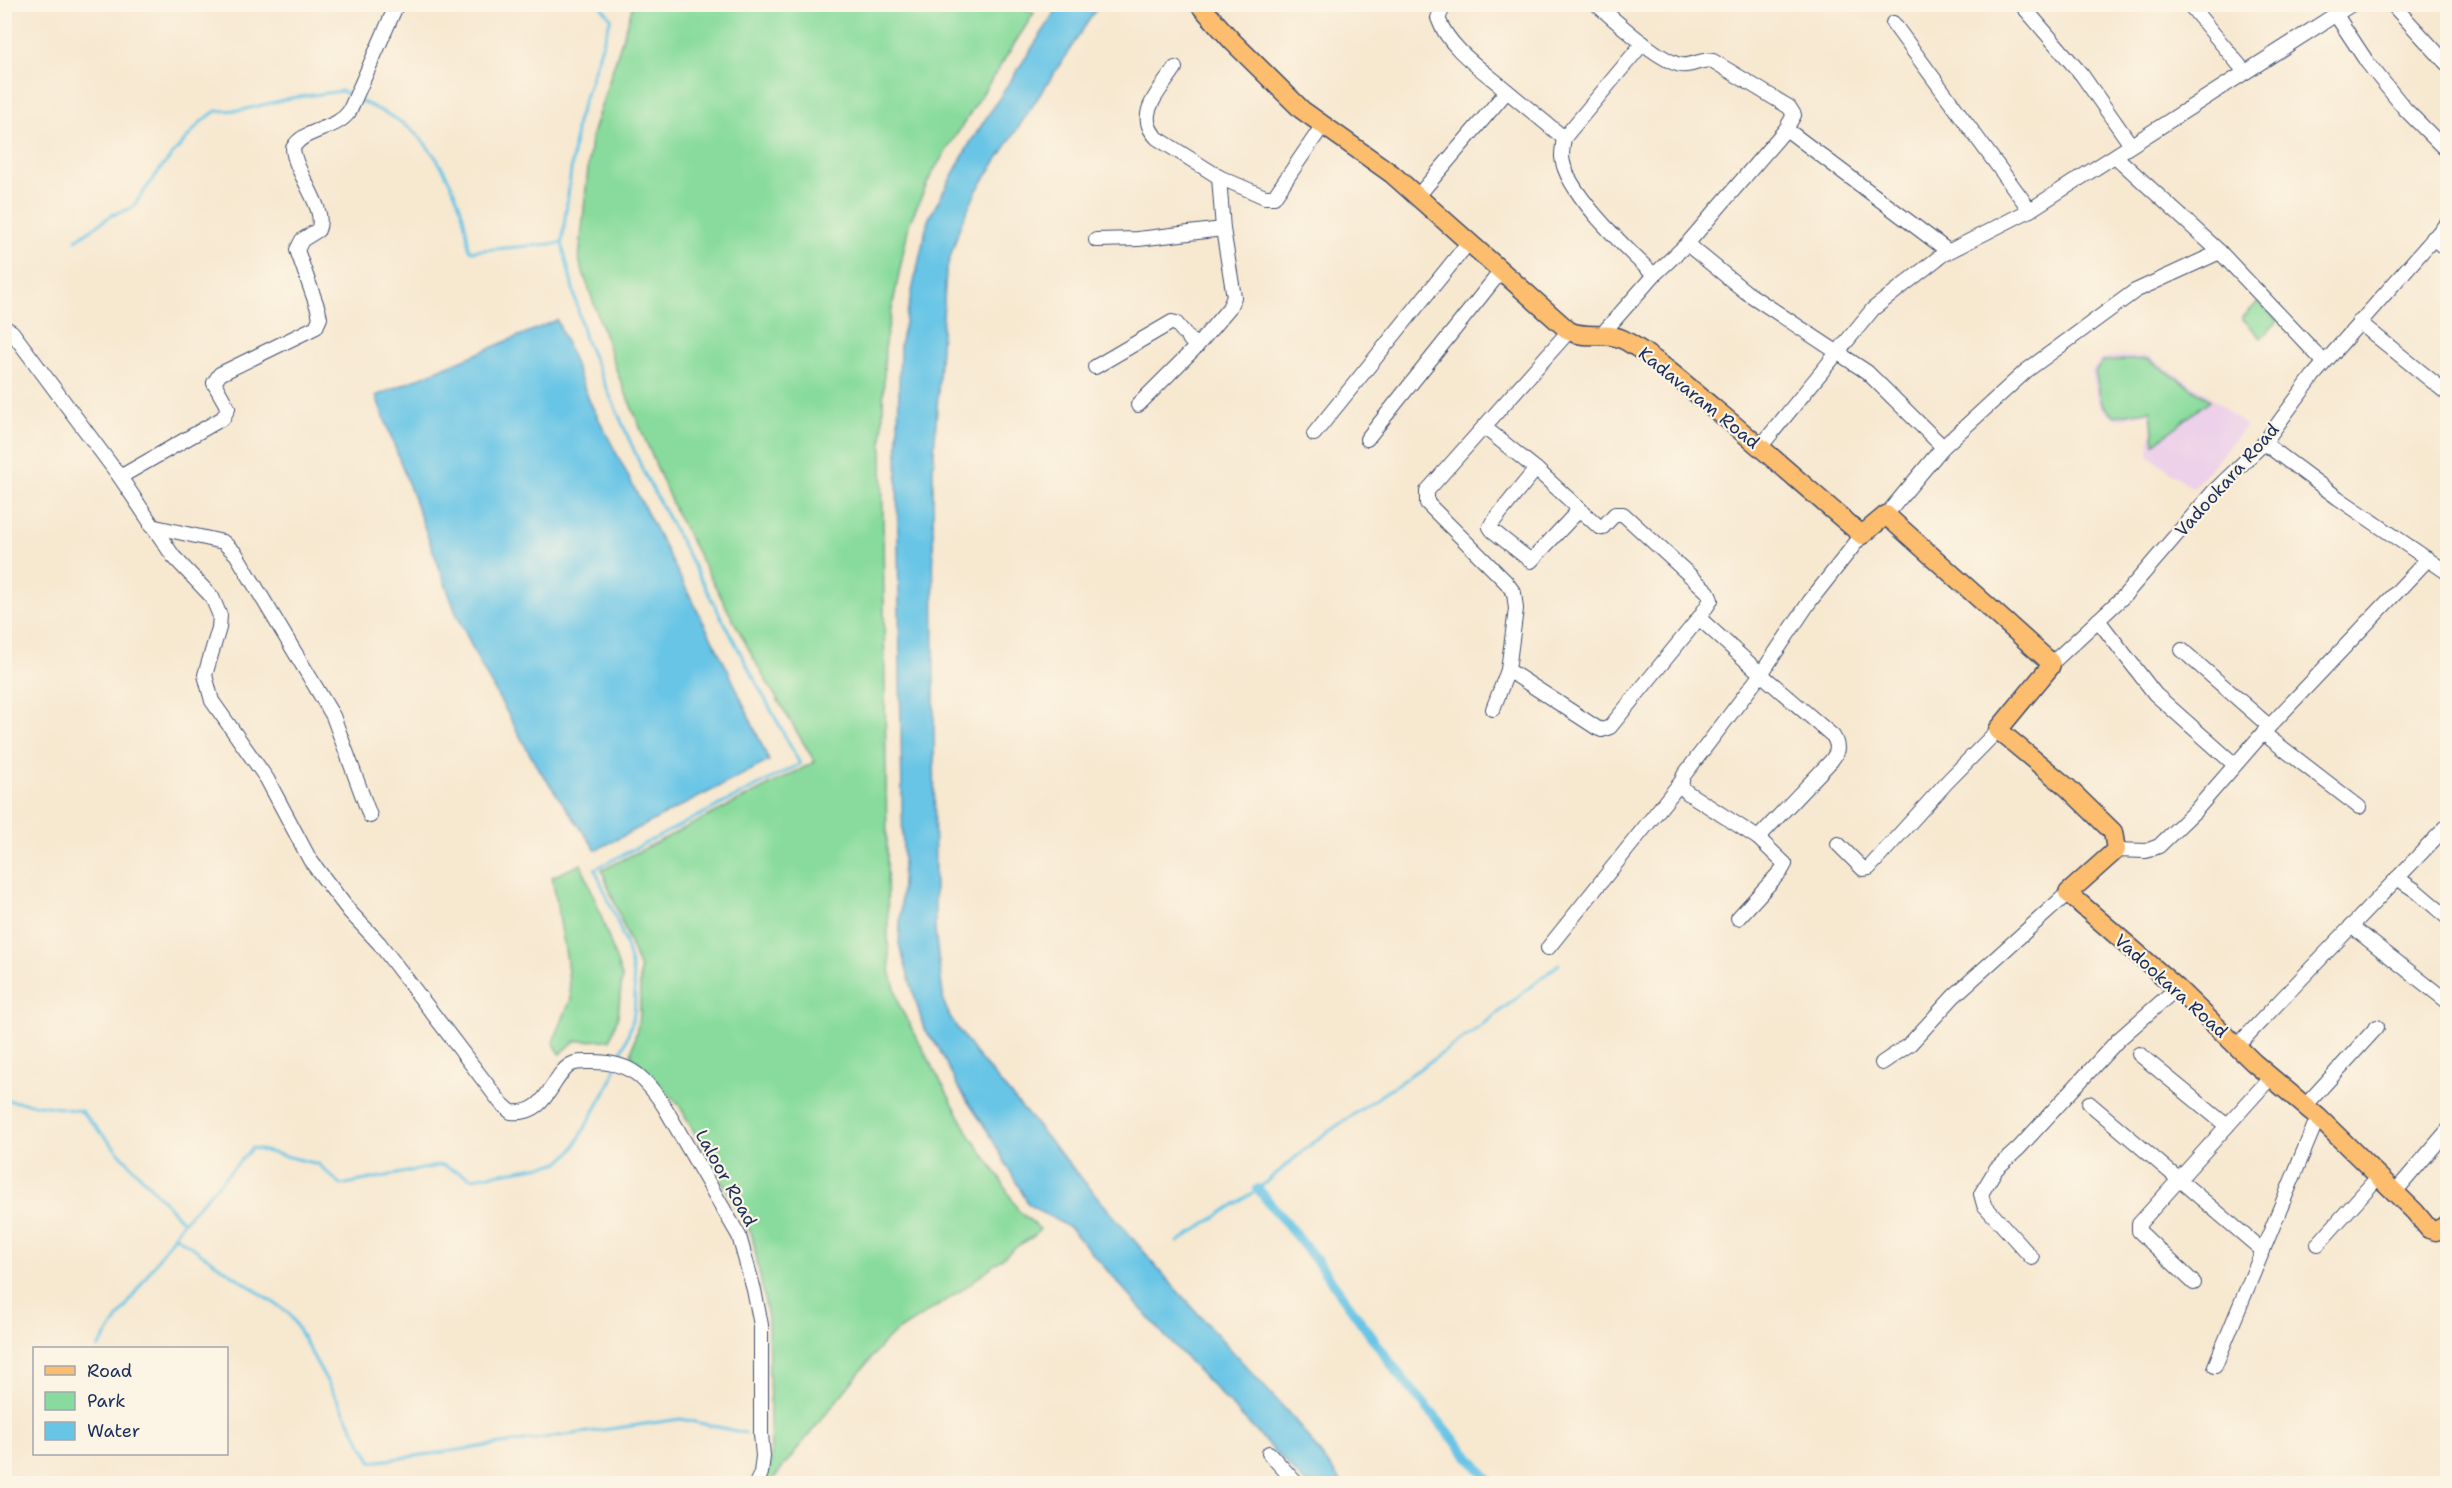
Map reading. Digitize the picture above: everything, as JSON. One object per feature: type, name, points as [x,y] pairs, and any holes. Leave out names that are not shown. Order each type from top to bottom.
[{"type":"main road","points":[[1199,4],[1232,41],[1302,110],[1392,174],[1569,332]]},
{"type":"main road","name":"Kadavaram Road","points":[[1569,332],[1575,335],[1603,333],[1627,341],[1677,377],[1761,446],[1862,535]]},
{"type":"main road","points":[[1862,535],[1886,515],[2051,664]]},
{"type":"main road","name":"Vadookara Road","points":[[1998,730],[2051,664]]},
{"type":"main road","points":[[1998,730],[2068,788],[2113,832],[2116,850],[2068,893]]},
{"type":"main road","name":"Vadookara Road","points":[[2068,893],[2177,988],[2237,1046],[2311,1111],[2395,1192],[2428,1229],[2436,1231],[2448,1224]]},
{"type":"street","points":[[120,477],[223,418],[228,408],[214,383],[220,374],[316,327],[320,318],[318,309],[297,250],[302,240],[318,230],[320,214],[296,166],[293,148],[301,138],[339,122],[345,117],[397,4]]},
{"type":"street","points":[[1445,4],[1438,18],[1442,30],[1455,45],[1564,138]]},
{"type":"street","points":[[1596,4],[1643,43],[1676,64],[1691,65],[1707,60],[1723,66],[1794,112],[1793,120],[1786,129],[1688,244],[1654,275],[1603,333]]},
{"type":"street","points":[[2021,4],[2082,75],[2131,145]]},
{"type":"street","points":[[2189,4],[2245,72]]},
{"type":"street","points":[[1761,446],[1873,309],[1948,251],[2030,210],[2352,4]]},
{"type":"street","points":[[2391,4],[2448,65]]},
{"type":"street","points":[[2336,15],[2367,62],[2405,109],[2448,152]]},
{"type":"street","points":[[1893,22],[2030,210]]},
{"type":"street","points":[[1643,43],[1564,138],[1562,157],[1566,171],[1585,202],[1654,275]]},
{"type":"street","points":[[1175,68],[1148,111],[1146,120],[1149,130],[1157,138],[1219,177],[1265,197],[1274,197],[1323,125]]},
{"type":"street","points":[[1417,196],[1507,91]]},
{"type":"street","points":[[1786,129],[1948,251]]},
{"type":"street","points":[[2115,156],[2220,252],[2325,362]]},
{"type":"street","points":[[1138,405],[1196,347],[1229,308],[1234,297],[1223,229],[1219,177]]},
{"type":"street","name":"Vadookara Road","points":[[2051,664],[2124,596],[2214,491],[2264,443],[2325,362],[2448,222]]},
{"type":"street","points":[[1096,240],[1138,239],[1223,229]]},
{"type":"street","points":[[2433,238],[2448,251]]},
{"type":"street","points":[[1314,434],[1469,242]]},
{"type":"street","points":[[1688,244],[1746,292],[1867,372],[1944,447]]},
{"type":"street","points":[[1886,515],[1944,447],[2026,371],[2135,291],[2220,252]]},
{"type":"street","points":[[1367,439],[1501,271]]},
{"type":"street","points":[[2360,321],[2448,394]]},
{"type":"street","points":[[1095,367],[1172,322],[1176,323],[1196,347]]},
{"type":"street","points":[[4,327],[12,332],[120,477],[151,526],[223,542],[236,554],[333,716],[370,816]]},
{"type":"street","points":[[1493,710],[1508,670],[1516,609],[1514,593],[1506,582],[1427,503],[1427,491],[1569,332]]},
{"type":"street","points":[[1484,427],[1536,469],[1602,528],[1615,514],[1623,514],[1711,596],[1710,604],[1699,618],[1610,727],[1605,729],[1597,728],[1508,670]]},
{"type":"street","points":[[2264,443],[2337,498],[2448,573]]},
{"type":"street","points":[[1536,469],[1492,523],[1490,526],[1493,531],[1531,561],[1580,509]]},
{"type":"street","name":"Laloor Road","points":[[151,526],[173,556],[212,597],[220,616],[219,628],[205,675],[212,701],[267,779],[310,860],[350,912],[379,943],[501,1103],[511,1112],[534,1106],[549,1093],[570,1065],[575,1062],[618,1065],[638,1074],[659,1098],[725,1208],[739,1236],[761,1325],[760,1414],[763,1456],[761,1473],[756,1484]]},
{"type":"street","points":[[1548,948],[1681,782],[1683,775],[1761,674],[1810,601],[1862,535]]},
{"type":"street","points":[[2116,850],[2146,851],[2159,846],[2196,810],[2266,730],[2428,559]]},
{"type":"street","points":[[1699,618],[1833,736],[1838,744],[1837,753],[1831,761],[1758,838]]},
{"type":"street","points":[[2098,620],[2155,694],[2235,765]]},
{"type":"street","points":[[2182,650],[2266,730],[2359,807]]},
{"type":"street","name":"Vadookara Road","points":[[1838,844],[1863,869],[1869,868],[1998,730]]},
{"type":"street","points":[[1681,782],[1682,787],[1688,793],[1758,838],[1783,861],[1785,867],[1738,918]]},
{"type":"street","points":[[2237,1046],[2448,825]]},
{"type":"street","points":[[2397,878],[2448,918]]},
{"type":"street","points":[[1882,1063],[1910,1044],[1954,996],[2068,893]]},
{"type":"street","points":[[2351,926],[2448,1002]]},
{"type":"street","points":[[2032,1258],[1984,1205],[1981,1194],[1996,1169],[2019,1148],[2118,1040],[2177,988]]},
{"type":"street","points":[[2215,1366],[2263,1251],[2311,1111],[2377,1027]]},
{"type":"street","points":[[2139,1054],[2227,1126]]},
{"type":"street","points":[[2194,1283],[2138,1227],[2271,1077]]},
{"type":"street","points":[[2090,1103],[2263,1251]]},
{"type":"street","points":[[2395,1192],[2448,1130]]},
{"type":"street","points":[[2318,1244],[2378,1177]]},
{"type":"street","points":[[1269,1453],[1297,1484]]},
{"type":"shaded area","points":[[2122,355],[2149,356],[2206,393],[2246,426],[2193,488],[2148,455],[2152,424],[2149,413],[2118,420],[2104,411],[2098,403],[2091,371],[2101,358]]},
{"type":"green space","points":[[1015,4],[1034,13],[932,173],[909,224],[885,343],[882,444],[888,938],[890,970],[900,1007],[971,1137],[998,1175],[1018,1210],[1040,1229],[1033,1237],[1019,1245],[962,1290],[885,1341],[770,1483],[762,1483],[771,1463],[768,1318],[752,1235],[679,1105],[631,1055],[640,1015],[640,969],[602,870],[815,762],[762,674],[676,513],[618,375],[579,260],[591,138],[633,5]]},
{"type":"green space","points":[[2258,302],[2278,321],[2261,338],[2242,318]]},
{"type":"green space","points":[[2148,359],[2210,400],[2154,444],[2151,410],[2115,416],[2102,404],[2095,372],[2103,361]]},
{"type":"green space","points":[[581,864],[622,977],[618,1016],[610,1040],[575,1041],[560,1054],[553,1042],[571,999],[566,955],[552,877]]},
{"type":"water","points":[[1060,5],[1099,5],[977,190],[960,226],[946,271],[933,469],[935,931],[944,1003],[951,1019],[975,1053],[1174,1287],[1294,1419],[1342,1483],[1305,1483],[1165,1336],[1070,1228],[1029,1205],[987,1130],[958,1087],[938,1047],[924,1029],[899,944],[903,862],[897,474],[900,345],[928,220],[970,143]]},
{"type":"water","points":[[557,320],[589,400],[728,670],[769,761],[596,850],[536,765],[480,664],[456,613],[376,396]]},
{"type":"waterway","points":[[599,4],[611,18],[577,122],[562,243],[585,339],[645,475],[800,764],[595,869],[624,939],[633,976],[635,994],[633,1019],[617,1062]]},
{"type":"waterway","points":[[76,240],[112,215],[132,208],[161,168],[201,122],[216,111],[242,110],[291,98],[342,91],[353,97]]},
{"type":"waterway","points":[[358,100],[388,114],[409,128],[436,157],[458,201],[469,248],[472,251],[562,243]]},
{"type":"waterway","points":[[1178,1242],[1258,1189],[1315,1141],[1480,1027],[1559,964]]},
{"type":"waterway","points":[[99,1347],[183,1222],[252,1148],[318,1164],[341,1185],[442,1165],[472,1178],[559,1163],[572,1151],[611,1081],[615,1068]]},
{"type":"waterway","points":[[4,1100],[81,1111],[183,1222]]},
{"type":"waterway","points":[[1258,1189],[1317,1261],[1400,1376],[1492,1484]]},
{"type":"waterway","points":[[174,1235],[289,1313],[372,1462],[681,1419],[745,1433]]}]
